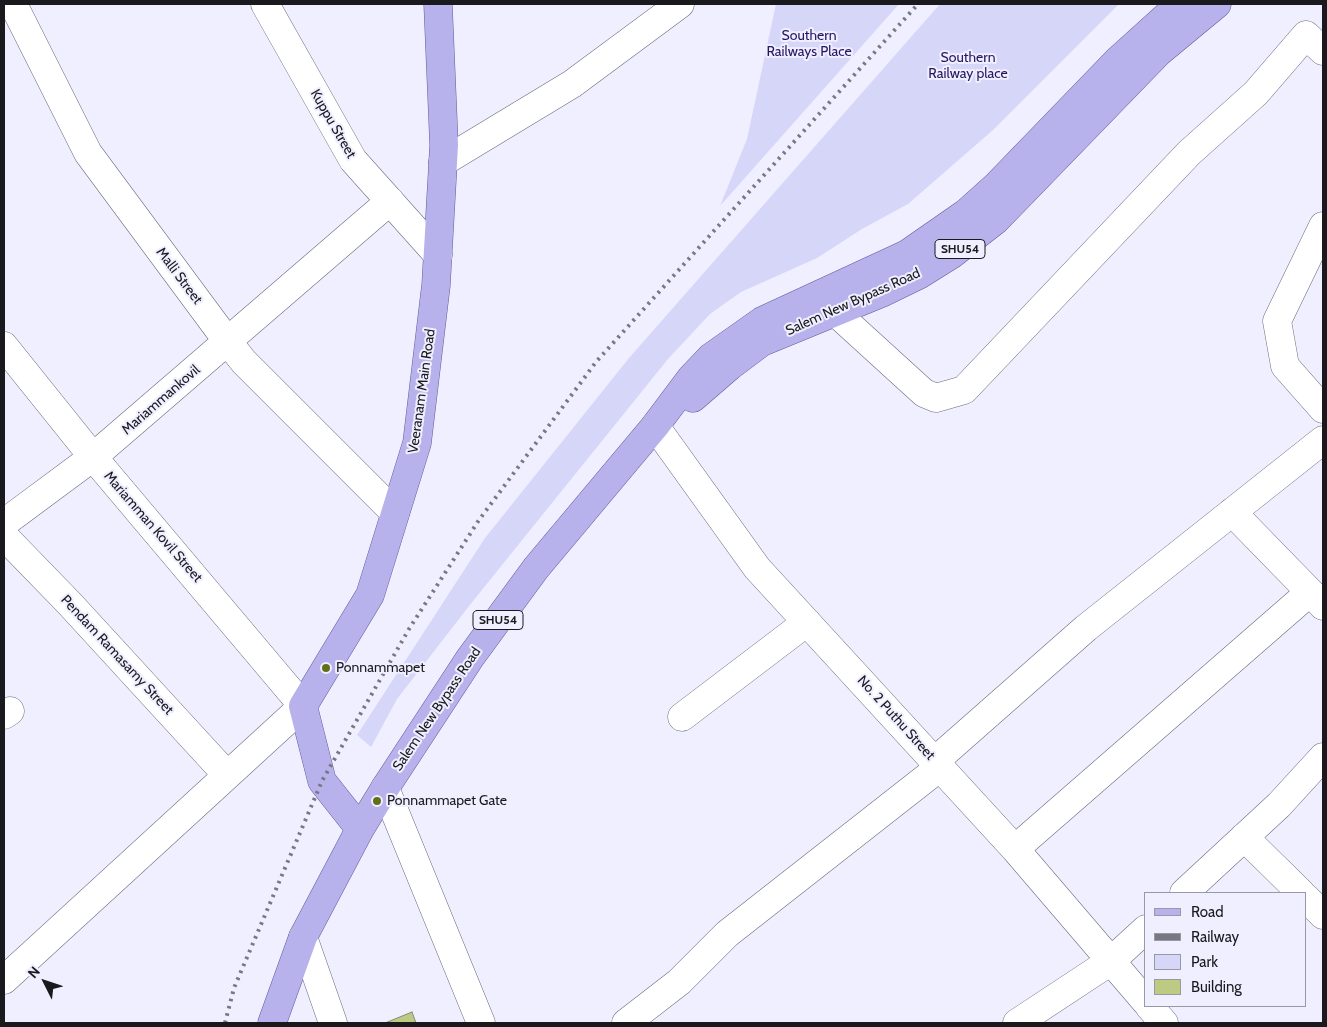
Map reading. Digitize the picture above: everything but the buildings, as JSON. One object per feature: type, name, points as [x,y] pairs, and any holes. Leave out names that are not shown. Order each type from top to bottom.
[{"type":"main road","name":"Veeranam Main Road","points":[[303,706],[370,595],[417,443],[438,255],[443,162],[438,4]]},
{"type":"main road","name":"Salem New Bypass Road","points":[[272,1023],[303,937],[360,829],[385,788],[470,658],[536,568],[655,426],[691,378],[711,357],[739,336],[776,314],[874,271],[907,254],[966,213],[996,186],[1117,61],[1180,4]]},
{"type":"main road","name":"Salem New Bypass Road","points":[[655,426],[762,342],[919,275],[951,255],[996,220],[1153,58],[1217,4]]},
{"type":"main road","points":[[303,706],[322,781],[360,829]]},
{"type":"street","name":"Malli Street","points":[[13,4],[88,153],[228,342],[244,362],[395,513]]},
{"type":"street","name":"Kuppu Street","points":[[265,4],[353,160],[438,255]]},
{"type":"street","points":[[443,162],[572,84],[680,4]]},
{"type":"street","points":[[834,311],[924,393],[936,398],[964,390],[1189,153],[1256,92],[1306,35],[1323,51]]},
{"type":"street","name":"Mariammankovil","points":[[4,523],[93,458],[390,202]]},
{"type":"street","points":[[1323,226],[1277,321],[1285,366],[1323,409]]},
{"type":"street","name":"Mariamman Kovil Street","points":[[4,346],[93,458],[303,706]]},
{"type":"street","name":"No. 2 Puthu Street","points":[[655,426],[757,568],[1015,849],[1144,1000]]},
{"type":"street","points":[[626,1023],[679,982],[727,934],[938,764],[1086,628],[1323,440]]},
{"type":"street","points":[[1015,849],[1317,599],[1232,512]]},
{"type":"street","name":"Pendam Ramasamy Street","points":[[4,536],[70,604],[227,775]]},
{"type":"street","points":[[682,717],[807,622]]},
{"type":"street","points":[[4,980],[303,706]]},
{"type":"street","points":[[1185,892],[1279,805],[1323,757]]},
{"type":"street","points":[[385,788],[481,1023]]},
{"type":"street","points":[[1244,837],[1300,892]]},
{"type":"street","points":[[1307,899],[1323,915]]},
{"type":"street","points":[[1017,1023],[1111,961],[1144,931]]},
{"type":"street","points":[[303,937],[333,1023]]},
{"type":"street","points":[[1150,1007],[1164,1023]]},
{"type":"green space","name":"Southern Railways Place","points":[[776,4],[899,4],[720,206],[747,139]]},
{"type":"green space","name":"Southern Railway place","points":[[940,4],[1119,4],[993,130],[908,204],[862,229],[817,258],[741,292],[710,314],[668,359],[473,601],[397,699],[371,747],[357,735],[485,538],[629,358]]},
{"type":"railway","points":[[225,1023],[234,988],[322,781],[409,629],[479,520],[596,362],[918,4]]},
{"type":"place","name":"Ponnammapet","points":[[326,668]]},
{"type":"place","name":"Ponnammapet Gate","points":[[377,801]]}]
